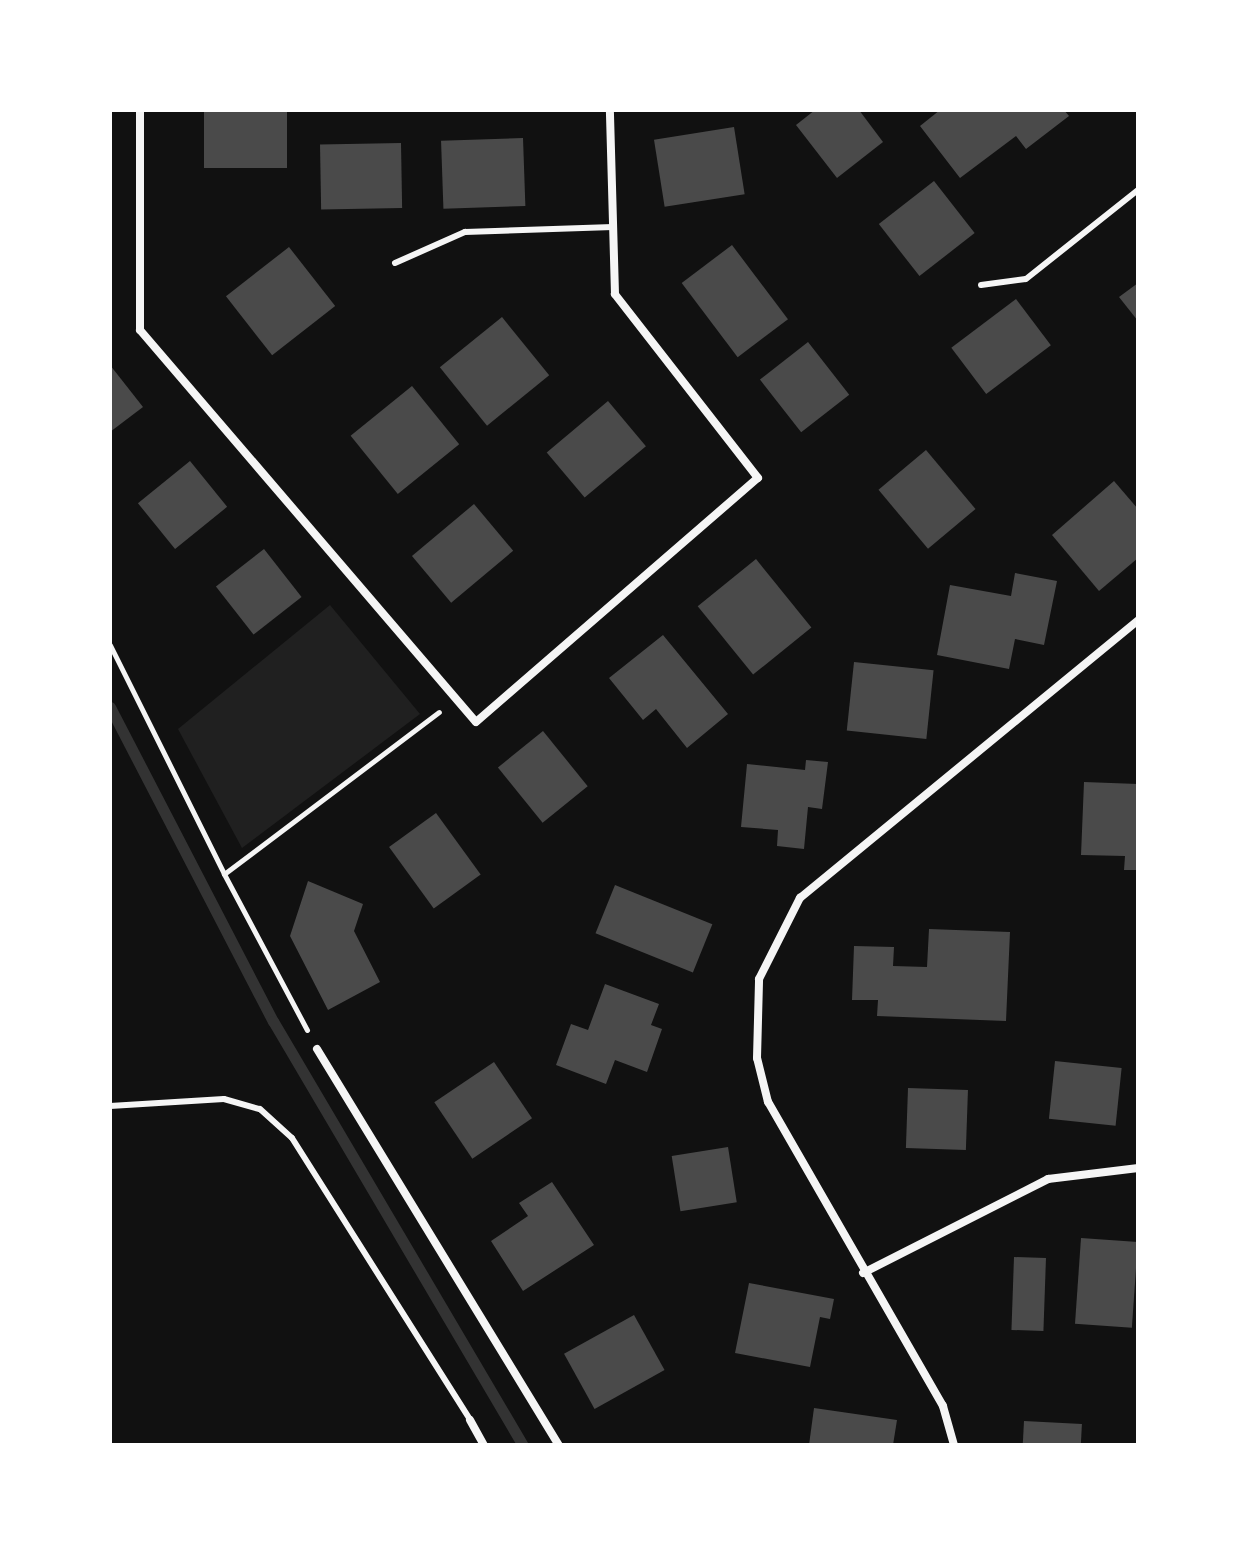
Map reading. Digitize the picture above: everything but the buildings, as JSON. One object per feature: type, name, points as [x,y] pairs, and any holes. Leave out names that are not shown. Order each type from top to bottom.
[{"type":"street","points":[[140,110],[140,330],[476,722],[758,478],[615,294],[610,110]]},
{"type":"street","points":[[954,1445],[943,1406],[863,1273],[768,1102],[756,1009],[768,950],[800,898],[1138,620]]},
{"type":"street","points":[[317,1049],[559,1445]]},
{"type":"street","points":[[863,1273],[1048,1179],[1138,1168]]},
{"type":"street","points":[[470,1420],[484,1445]]},
{"type":"lane","points":[[981,285],[1026,279],[1138,190]]},
{"type":"lane","points":[[395,263],[465,232],[613,227]]},
{"type":"lane","points":[[110,1106],[224,1099],[260,1109],[292,1138],[470,1420]]},
{"type":"path","points":[[110,645],[224,874],[317,1049]]},
{"type":"path","points":[[224,874],[456,699]]},
{"type":"shaded area","points":[[330,605],[420,714],[242,848],[178,729]]},
{"type":"waterway","points":[[110,707],[273,1021],[523,1445]]}]
